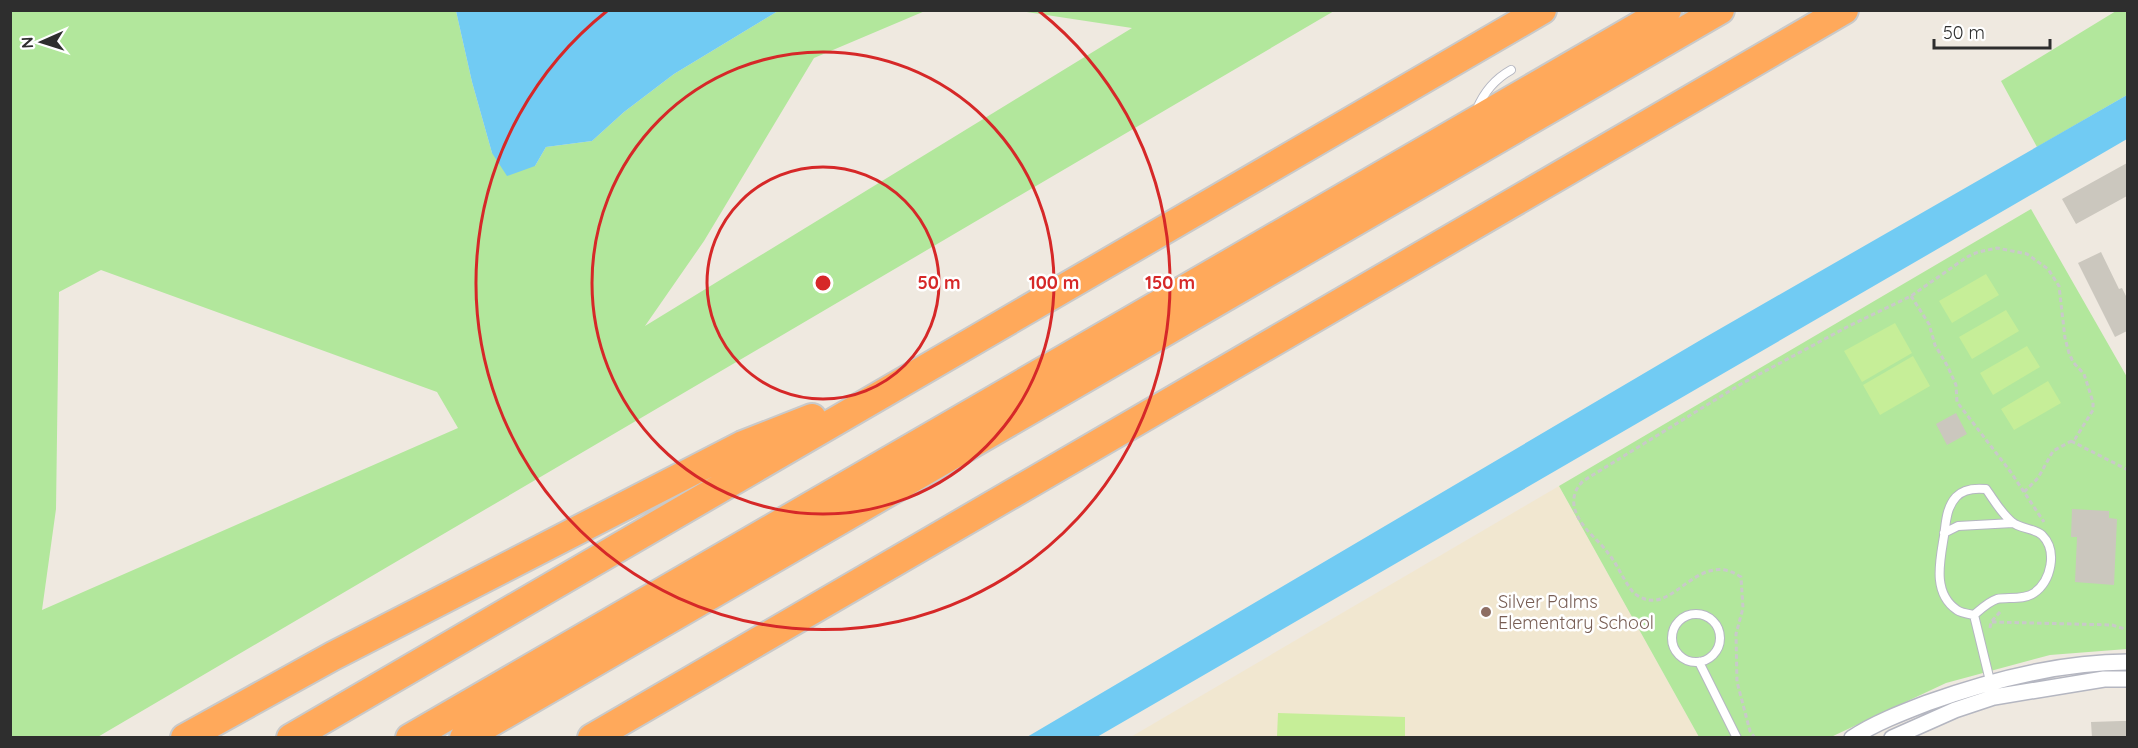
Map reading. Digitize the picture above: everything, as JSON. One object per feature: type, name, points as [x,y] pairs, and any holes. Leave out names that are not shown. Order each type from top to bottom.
[{"type":"highway","points":[[291,738],[1542,10]]},
{"type":"highway","points":[[410,738],[1667,10]]},
{"type":"highway","points":[[464,738],[1720,10]]},
{"type":"highway","points":[[592,738],[1844,10]]},
{"type":"highway","points":[[185,738],[333,656],[742,445],[898,384]]},
{"type":"highway","points":[[494,738],[685,625],[708,597]]},
{"type":"street","points":[[1852,738],[1888,718],[1990,682],[2101,662],[2127,662]]},
{"type":"street","points":[[1892,738],[1955,710],[1994,697],[2104,679],[2127,679]]},
{"type":"lane","points":[[1470,124],[1481,101],[1498,78],[1510,70]]},
{"type":"lane","points":[[1979,488],[1986,489],[2005,516],[2013,523],[2041,534],[2049,551],[2050,574],[2044,584],[2032,595],[1996,600],[1985,605],[1974,615],[1957,611],[1949,602],[1938,574],[1948,508],[1962,492],[1979,488]]},
{"type":"lane","points":[[1944,533],[1958,526],[2013,523]]},
{"type":"lane","points":[[1694,613],[1712,618],[1721,635],[1720,645],[1715,653],[1699,662],[1681,657],[1675,650],[1672,640],[1672,631],[1677,622],[1684,616],[1694,613]]},
{"type":"lane","points":[[1974,615],[1994,697]]},
{"type":"lane","points":[[1699,662],[1737,738]]},
{"type":"path","points":[[1755,738],[1750,731],[1737,682],[1736,634],[1743,608],[1741,577],[1724,568],[1716,568],[1658,600],[1647,600],[1638,596],[1610,554],[1580,521],[1573,505],[1574,492],[1583,481],[1741,384],[1847,327],[1911,296],[1966,257],[1997,248],[2027,254],[2043,263],[2059,286],[2069,353],[2073,362],[2084,374],[2093,402],[2093,410],[2075,440],[2053,451],[2038,478],[2023,493]]},
{"type":"path","points":[[2071,441],[2127,470]]},
{"type":"path","points":[[1991,622],[2112,625],[2127,630]]},
{"type":"shaded area","name":"Silver Palms Elementary School","points":[[1559,486],[1699,737],[1129,738]]},
{"type":"green space","points":[[10,11],[456,11],[472,82],[492,153],[535,166],[546,147],[592,141],[624,112],[674,74],[778,11],[925,11],[814,58],[704,241],[645,326],[1132,28],[1020,11],[1334,11],[96,738],[11,737]],"holes":[[[101,270],[437,392],[458,428],[42,610],[56,509],[59,292]]]},
{"type":"green space","points":[[2116,11],[2127,11],[2127,95],[2037,147],[2001,81]]},
{"type":"green space","points":[[2031,209],[2127,377],[2127,649],[2050,655],[1946,683],[1831,737],[1699,737],[1559,486]]},
{"type":"green space","points":[[1986,274],[1999,295],[1952,323],[1939,301]]},
{"type":"green space","points":[[2006,310],[2019,331],[1972,359],[1959,337]]},
{"type":"green space","points":[[1895,323],[1912,353],[1862,382],[1844,351]]},
{"type":"green space","points":[[2027,346],[2040,367],[1993,395],[1980,373]]},
{"type":"green space","points":[[1913,356],[1930,386],[1880,415],[1863,385]]},
{"type":"green space","points":[[2048,381],[2061,403],[2014,430],[2001,409]]},
{"type":"green space","points":[[1278,713],[1405,717],[1405,737],[1277,737]]},
{"type":"water","points":[[456,10],[778,11],[674,74],[624,112],[592,141],[546,147],[535,166],[507,176],[492,153],[472,82]]},
{"type":"water","points":[[2127,95],[2127,139],[1097,737],[1027,737],[1704,338]]},
{"type":"building","points":[[2127,163],[2127,196],[2076,224],[2062,199]]},
{"type":"building","points":[[2101,252],[2119,289],[2122,288],[2127,298],[2127,331],[2115,337],[2078,263]]},
{"type":"building","points":[[1956,413],[1967,434],[1947,445],[1936,424]]},
{"type":"building","points":[[2072,509],[2109,511],[2109,518],[2117,519],[2114,585],[2075,582],[2077,537],[2071,537]]},
{"type":"building","points":[[2127,721],[2127,738],[2092,738],[2091,722]]},
{"type":"place","name":"Silver Palms Elementary School","points":[[1486,612]]}]
